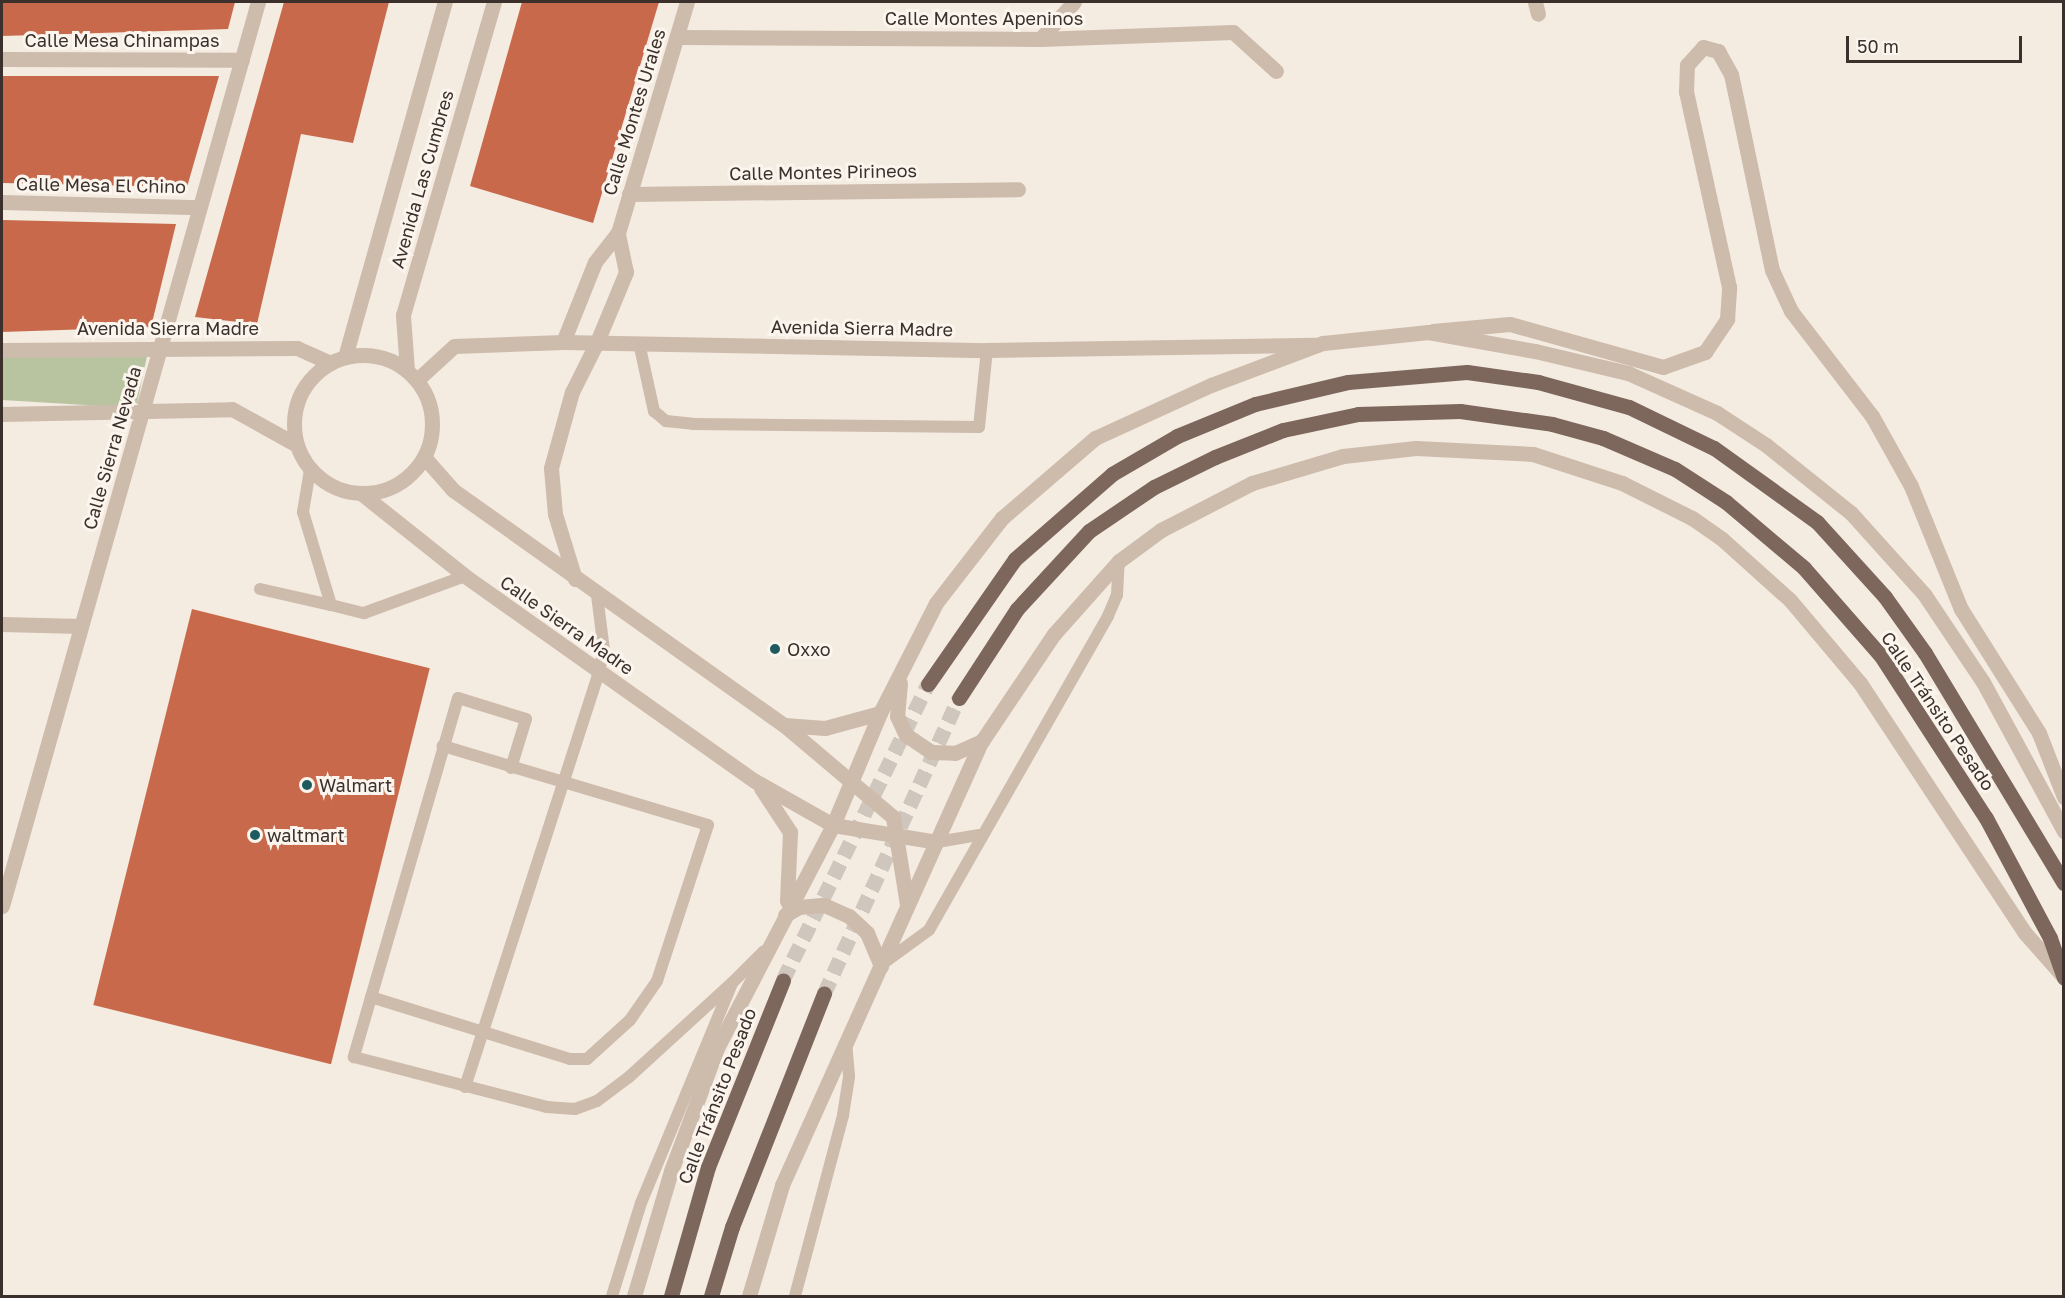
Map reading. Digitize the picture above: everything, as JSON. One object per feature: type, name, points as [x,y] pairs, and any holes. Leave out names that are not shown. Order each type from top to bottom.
[{"type":"main road","name":"Calle Tránsito Pesado","points":[[928,684],[975,610],[1023,551],[1112,474],[1177,436],[1254,404],[1348,382],[1467,372],[1538,382],[1629,407],[1714,448],[1817,522],[1878,589],[1925,653],[2064,883]]},
{"type":"main road","name":"Calle Tránsito Pesado","points":[[958,698],[1017,609],[1089,531],[1154,487],[1215,457],[1283,430],[1358,414],[1460,411],[1552,424],[1603,438],[1675,469],[1726,502],[1804,568],[1881,656],[1974,799],[2050,938],[2063,977]]},
{"type":"main road","name":"Calle Tránsito Pesado","points":[[671,1296],[708,1167],[783,980]]},
{"type":"main road","points":[[711,1296],[732,1227],[824,994]]},
{"type":"street","name":"Calle Sierra Nevada","points":[[2,906],[140,412],[163,346],[199,207],[258,2]]},
{"type":"street","name":"Avenida Las Cumbres","points":[[338,360],[445,2]]},
{"type":"street","name":"Avenida Las Cumbres","points":[[412,375],[403,315],[494,2]]},
{"type":"street","name":"Calle Montes Urales","points":[[563,342],[595,262],[618,233],[687,2]]},
{"type":"street","points":[[1040,39],[1074,2]]},
{"type":"street","name":"Calle Montes Apeninos","points":[[677,37],[1040,39],[1233,32],[1276,71]]},
{"type":"street","points":[[634,1296],[671,1172],[717,1048],[833,825],[853,784],[879,714],[936,603],[1002,518],[1095,438],[1211,385],[1320,345],[1510,324],[1663,367],[1704,352],[1727,319],[1729,287],[1686,92],[1687,65],[1703,47],[1718,51],[1731,74],[1772,270],[1781,291],[1791,311],[1872,416],[1900,466],[1961,609],[2039,733],[2064,797]]},
{"type":"street","name":"Calle Mesa Chinampas","points":[[2,59],[242,60]]},
{"type":"street","name":"Calle Montes Pirineos","points":[[629,194],[1018,189]]},
{"type":"street","name":"Calle Mesa El Chino","points":[[2,202],[199,207]]},
{"type":"street","name":"Calle Montes Urales","points":[[575,579],[555,514],[551,468],[572,392],[597,342],[626,273],[618,233]]},
{"type":"street","points":[[1428,332],[1628,373],[1717,413],[1806,473],[1880,542],[1924,594],[1989,692],[2064,831]]},
{"type":"street","name":"Avenida Sierra Madre","points":[[412,375],[454,346],[563,342],[987,350],[1320,345]]},
{"type":"street","name":"Avenida Sierra Madre","points":[[2,350],[163,346],[297,348],[338,360]]},
{"type":"street","points":[[378,357],[412,375],[430,404],[431,422],[424,457],[408,477],[387,490],[362,494],[341,491],[310,470],[297,445],[295,413],[307,384],[338,360],[378,357]]},
{"type":"street","points":[[2,414],[232,409],[297,445]]},
{"type":"street","points":[[749,1296],[782,1185],[982,741],[1054,633],[1119,561],[1161,530],[1252,483],[1365,453],[1489,448],[1533,454],[1622,483],[1692,518],[1752,561],[1821,634],[1860,683],[2025,933],[2063,977]]},
{"type":"street","points":[[424,457],[453,490],[597,595],[784,725],[892,817],[898,832],[907,907]]},
{"type":"street","name":"Calle Sierra Madre","points":[[362,494],[465,576],[755,781]]},
{"type":"street","points":[[2,624],[81,626]]},
{"type":"street","points":[[901,674],[897,716],[906,735],[931,752],[955,753],[982,741]]},
{"type":"street","points":[[784,725],[825,728],[879,714]]},
{"type":"street","points":[[755,781],[833,825],[898,832],[937,842]]},
{"type":"street","points":[[755,781],[790,832],[792,855],[785,915]]},
{"type":"street","points":[[785,915],[799,907],[824,905],[849,916],[867,933],[880,966]]},
{"type":"lane","points":[[639,343],[654,411],[666,421],[693,424],[979,427],[987,350]]},
{"type":"lane","points":[[310,470],[303,512],[332,605]]},
{"type":"lane","points":[[880,966],[929,930],[979,835],[1108,616],[1117,595],[1119,561]]},
{"type":"lane","points":[[260,589],[364,613],[465,576]]},
{"type":"lane","points":[[465,1087],[599,671],[604,650],[597,595]]},
{"type":"lane","points":[[511,768],[526,719],[458,698],[354,1057],[547,1107],[575,1109],[597,1101],[732,983],[767,948]]},
{"type":"lane","points":[[371,997],[570,1059],[587,1059],[613,1035],[657,981],[708,825],[443,746]]},
{"type":"lane","points":[[937,842],[979,835]]},
{"type":"lane","points":[[612,1296],[641,1203],[732,983]]},
{"type":"lane","points":[[795,1296],[843,1115],[849,1076],[846,1044]]},
{"type":"green space","points":[[147,356],[136,408],[2,400],[2,357]]},
{"type":"building","points":[[2,2],[235,2],[228,29],[2,36]]},
{"type":"building","points":[[284,2],[389,2],[353,143],[301,134],[257,324],[195,317]]},
{"type":"building","points":[[522,2],[659,2],[593,223],[470,186]]},
{"type":"building","points":[[2,76],[219,76],[187,187],[2,183]]},
{"type":"building","points":[[2,220],[176,224],[151,327],[2,332]]},
{"type":"building","name":"waltmart","points":[[192,609],[430,668],[331,1064],[93,1005]]},
{"type":"tunnel","points":[[783,980],[928,684]]},
{"type":"tunnel","points":[[824,994],[959,698]]},
{"type":"place","name":"Oxxo","points":[[775,649]]},
{"type":"place","name":"Walmart","points":[[307,785]]},
{"type":"place","name":"waltmart","points":[[255,835]]}]
